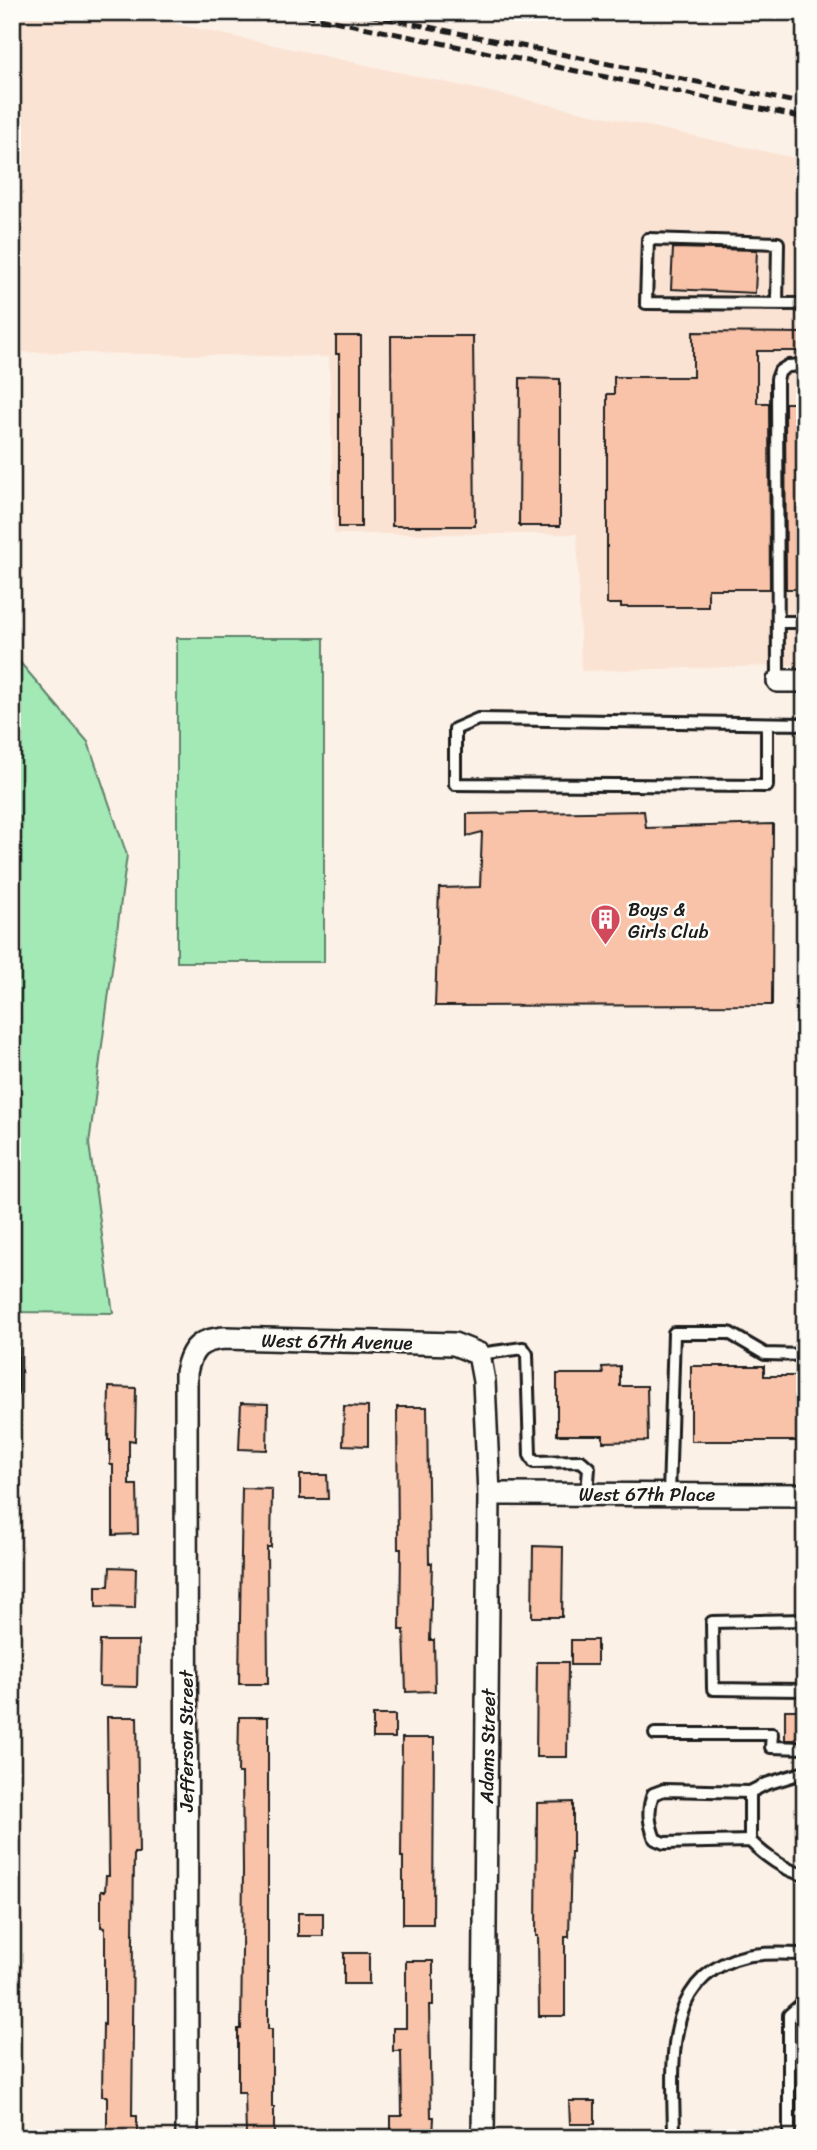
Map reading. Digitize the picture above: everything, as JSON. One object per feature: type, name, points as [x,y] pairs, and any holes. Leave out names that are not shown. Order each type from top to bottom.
[{"type":"street","points":[[778,681],[805,681]]},
{"type":"street","name":"West 67th Avenue","points":[[197,1347],[209,1339],[306,1340],[454,1344],[479,1354]]},
{"type":"street","name":"Jefferson Street","points":[[187,2138],[186,1373],[189,1359],[197,1347]]},
{"type":"street","name":"Adams Street","points":[[479,1354],[484,1381],[489,1494],[483,2138]]},
{"type":"street","name":"West 67th Place","points":[[489,1494],[805,1495]]},
{"type":"lane","points":[[777,304],[778,243],[648,239],[646,303],[777,304],[805,304]]},
{"type":"lane","points":[[778,681],[777,379],[780,371],[789,366],[805,365]]},
{"type":"lane","points":[[778,622],[805,622]]},
{"type":"lane","points":[[767,724],[767,786],[455,784],[455,729],[478,719],[805,724]]},
{"type":"lane","points":[[669,1494],[674,1333],[729,1333],[765,1354],[805,1355]]},
{"type":"lane","points":[[12,1348],[12,1391]]},
{"type":"lane","points":[[479,1354],[523,1348],[527,1354],[530,1455],[534,1462],[581,1461],[589,1468],[587,1494]]},
{"type":"lane","points":[[805,1620],[712,1622],[713,1689],[805,1689]]},
{"type":"lane","points":[[655,1734],[772,1734],[771,1748],[805,1748]]},
{"type":"lane","points":[[750,1841],[664,1843],[655,1839],[650,1826],[649,1805],[653,1794],[664,1790],[750,1792],[805,1772]]},
{"type":"lane","points":[[750,1792],[750,1841],[760,1851],[805,1875]]},
{"type":"lane","points":[[674,2138],[676,2027],[691,1990],[711,1971],[726,1962],[746,1956],[805,1954]]},
{"type":"lane","points":[[789,2138],[789,2015],[805,2001]]},
{"type":"shaded area","points":[[12,12],[121,12],[805,160],[805,665],[581,671],[577,534],[334,534],[329,357],[12,352]]},
{"type":"green space","points":[[177,638],[324,638],[324,962],[177,962]]},
{"type":"green space","points":[[12,653],[88,742],[127,855],[89,1144],[113,1313],[12,1312]]},
{"type":"building","points":[[673,248],[757,250],[755,293],[671,289]]},
{"type":"building","points":[[693,332],[805,333],[805,351],[757,351],[757,403],[769,403],[770,589],[708,589],[708,607],[621,607],[621,604],[607,604],[607,394],[614,394],[614,377],[693,377]]},
{"type":"building","points":[[336,336],[361,336],[361,527],[339,527],[339,354],[336,354]]},
{"type":"building","points":[[391,336],[473,336],[475,526],[392,526]]},
{"type":"building","points":[[520,378],[560,379],[560,526],[519,526]]},
{"type":"building","points":[[785,403],[805,403],[805,589],[786,589]]},
{"type":"building","name":"Boys & Girls Club","points":[[644,811],[646,828],[773,824],[772,1005],[435,1006],[439,888],[480,887],[482,832],[467,836],[467,814]]},
{"type":"building","points":[[620,1366],[620,1386],[647,1386],[648,1441],[603,1442],[603,1435],[557,1435],[557,1374],[603,1374],[602,1367]]},
{"type":"building","points":[[691,1366],[764,1366],[764,1376],[805,1376],[805,1441],[691,1441]]},
{"type":"building","points":[[109,1387],[136,1388],[135,1441],[129,1440],[129,1485],[137,1485],[138,1534],[113,1535],[113,1465],[110,1465],[108,1440]]},
{"type":"building","points":[[241,1403],[268,1404],[267,1450],[239,1449]]},
{"type":"building","points":[[344,1406],[368,1407],[368,1446],[343,1445]]},
{"type":"building","points":[[397,1407],[427,1407],[429,1563],[432,1563],[430,1640],[434,1640],[435,1691],[406,1692],[404,1630],[400,1630]]},
{"type":"building","points":[[300,1475],[327,1475],[328,1499],[300,1499]]},
{"type":"building","points":[[242,1488],[272,1489],[271,1547],[267,1547],[268,1684],[239,1684]]},
{"type":"building","points":[[533,1546],[563,1547],[562,1617],[532,1617]]},
{"type":"building","points":[[110,1567],[136,1568],[135,1608],[96,1607],[96,1586],[109,1586]]},
{"type":"building","points":[[571,1640],[597,1640],[597,1665],[571,1665]]},
{"type":"building","points":[[100,1641],[138,1641],[137,1687],[99,1686]]},
{"type":"building","points":[[537,1662],[568,1662],[567,1757],[536,1757]]},
{"type":"building","points":[[785,1710],[805,1710],[805,1740],[785,1740]]},
{"type":"building","points":[[373,1715],[395,1715],[395,1738],[373,1738]]},
{"type":"building","points":[[107,1717],[137,1717],[139,1853],[134,1853],[132,2116],[137,2116],[137,2138],[107,2138],[107,2096],[102,2096],[105,1928],[101,1927],[101,1891],[105,1891],[106,1876],[109,1876]]},
{"type":"building","points":[[239,1717],[268,1717],[268,2029],[272,2029],[274,2138],[246,2138],[245,2092],[238,2092],[243,1870],[242,1773],[238,1773]]},
{"type":"building","points":[[402,1738],[434,1738],[433,1924],[403,1924]]},
{"type":"building","points":[[573,1802],[569,1937],[565,1937],[565,2016],[539,2016],[536,1936],[537,1803]]},
{"type":"building","points":[[298,1913],[323,1913],[323,1936],[298,1936]]},
{"type":"building","points":[[344,1953],[369,1953],[369,1984],[344,1984]]},
{"type":"building","points":[[406,1961],[433,1961],[433,2005],[429,2005],[433,2138],[391,2138],[391,2116],[402,2116],[401,2051],[393,2051],[393,2028],[406,2028]]},
{"type":"building","points":[[569,2101],[595,2101],[595,2124],[570,2124]]},
{"type":"railway","points":[[290,12],[805,118]]},
{"type":"railway","points":[[355,12],[805,104]]},
{"type":"place","name":"Boys & Girls Club","points":[[605,947]]}]
